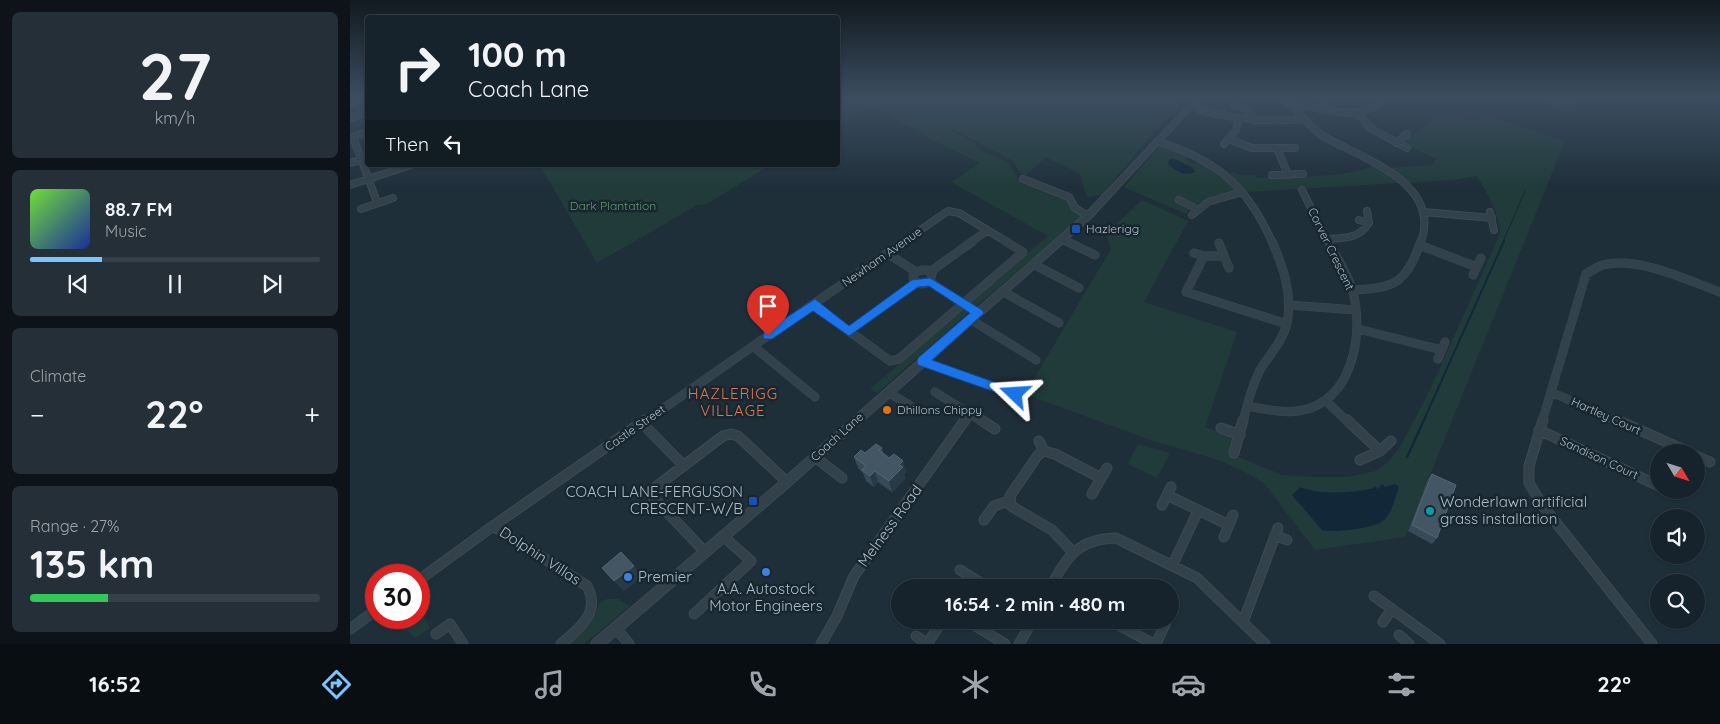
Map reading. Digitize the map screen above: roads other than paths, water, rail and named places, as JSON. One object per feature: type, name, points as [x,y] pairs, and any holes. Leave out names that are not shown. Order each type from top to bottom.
[{"type":"street","name":"Coach Lane","points":[[597,644],[788,482],[1088,216],[1170,127]]},
{"type":"street","points":[[1237,127],[1226,141],[1252,148],[1295,148]]},
{"type":"street","points":[[1312,127],[1395,176],[1412,193],[1424,212],[1424,232],[1402,279],[1397,283],[1377,289],[1352,290]]},
{"type":"street","points":[[1369,127],[1407,148]]},
{"type":"street","points":[[350,163],[364,159],[352,137],[365,133]]},
{"type":"street","points":[[1396,143],[1407,134]]},
{"type":"street","points":[[1157,141],[1192,153],[1206,161],[1219,170],[1242,192],[1253,206],[1278,257],[1284,277],[1289,305],[1287,324],[1280,341],[1264,363],[1256,379],[1234,453]]},
{"type":"street","points":[[1277,148],[1288,175]]},
{"type":"street","points":[[365,167],[367,179],[377,202]]},
{"type":"street","points":[[350,185],[405,167]]},
{"type":"street","points":[[1272,175],[1304,174]]},
{"type":"street","points":[[1024,180],[1069,197],[1075,208],[1088,216]]},
{"type":"street","name":"Corver Crescent","points":[[1248,406],[1286,413],[1306,410],[1326,401],[1346,375],[1357,340],[1358,329],[1352,290],[1302,190]]},
{"type":"street","points":[[1192,215],[1197,208],[1210,201],[1242,192]]},
{"type":"street","points":[[361,209],[393,198]]},
{"type":"street","points":[[1179,200],[1197,208]]},
{"type":"street","name":"Newham Avenue","points":[[815,305],[948,211],[954,211],[988,230]]},
{"type":"street","points":[[1327,239],[1357,236],[1364,231],[1369,223],[1367,211]]},
{"type":"street","points":[[1424,212],[1491,215],[1494,230]]},
{"type":"street","points":[[1359,220],[1369,223]]},
{"type":"street","points":[[815,305],[849,332],[894,362],[1022,254],[1023,250],[988,230],[930,272]]},
{"type":"street","points":[[1062,239],[1094,255]]},
{"type":"street","points":[[1219,243],[1229,268]]},
{"type":"street","points":[[1419,245],[1477,267]]},
{"type":"street","points":[[887,253],[916,272]]},
{"type":"street","points":[[1194,253],[1204,256],[1224,256]]},
{"type":"street","points":[[1204,256],[1186,292],[1287,324]]},
{"type":"street","points":[[1473,275],[1481,258]]},
{"type":"street","points":[[1652,644],[1644,630],[1543,506],[1529,483],[1529,466],[1586,274],[1592,268],[1629,263],[1658,270],[1720,292]]},
{"type":"street","points":[[1033,264],[1079,288]]},
{"type":"street","points":[[916,283],[913,276],[916,272],[922,270],[930,272],[933,278],[930,282]]},
{"type":"street","points":[[849,332],[916,283],[930,282],[964,304],[974,316],[1036,360]]},
{"type":"street","points":[[1002,291],[1059,323]]},
{"type":"street","name":"Castle Street","points":[[578,467],[815,305]]},
{"type":"street","name":"Corver Crescent","points":[[1289,305],[1356,310]]},
{"type":"street","points":[[1358,329],[1442,350]]},
{"type":"street","points":[[1438,359],[1445,342]]},
{"type":"street","points":[[753,346],[814,397]]},
{"type":"street","points":[[923,362],[1015,394]]},
{"type":"street","points":[[888,392],[917,410]]},
{"type":"street","points":[[935,392],[995,429]]},
{"type":"street","name":"Hartley Court","points":[[1551,392],[1671,444]]},
{"type":"street","points":[[1326,401],[1380,451]]},
{"type":"street","name":"Melness Road","points":[[821,644],[838,616],[854,576],[970,414]]},
{"type":"street","points":[[642,423],[684,466]]},
{"type":"street","points":[[1221,428],[1240,435]]},
{"type":"street","name":"Sandison Court","points":[[1539,430],[1650,482]]},
{"type":"street","points":[[705,552],[652,496],[653,490],[657,486],[724,436],[731,434],[738,436],[788,482]]},
{"type":"street","points":[[1039,440],[1044,451]]},
{"type":"street","points":[[1360,460],[1380,451],[1391,441]]},
{"type":"street","points":[[1072,551],[1052,530],[1010,506],[1010,496],[1038,455],[1044,451],[1055,454],[1101,478]]},
{"type":"street","points":[[815,457],[842,478]]},
{"type":"street","points":[[1705,460],[1710,462]]},
{"type":"street","name":"Dolphin Villas","points":[[561,644],[585,622],[592,603],[592,593],[587,586],[493,526],[578,467]]},
{"type":"street","points":[[1092,494],[1107,468]]},
{"type":"street","points":[[1162,505],[1169,491],[1198,511],[1229,526]]},
{"type":"street","points":[[984,520],[994,506],[1009,501]]},
{"type":"street","points":[[1173,564],[1198,511]]},
{"type":"street","points":[[1224,537],[1233,515]]},
{"type":"street","points":[[430,572],[493,526]]},
{"type":"street","points":[[1243,622],[1276,531],[1287,540]]},
{"type":"street","points":[[694,614],[751,561],[723,536]]},
{"type":"street","points":[[1055,579],[1072,551],[1088,541],[1102,537],[1116,538],[1173,564],[1197,578],[1265,644]]},
{"type":"street","points":[[960,570],[974,579]]},
{"type":"street","points":[[1374,596],[1440,644]]},
{"type":"street","points":[[1383,622],[1392,609]]},
{"type":"street","points":[[350,629],[365,618]]},
{"type":"street","points":[[436,634],[450,624],[463,644]]},
{"type":"street","points":[[616,628],[629,644]]},
{"type":"street","points":[[916,636],[928,644],[937,629]]},
{"type":"street","points":[[981,629],[1005,644]]},
{"type":"street","points":[[1020,644],[1028,629]]},
{"type":"street","points":[[1126,629],[1155,644],[1162,629]]},
{"type":"water","points":[[1172,158],[1192,167],[1195,172],[1184,174],[1177,171],[1168,164]]},
{"type":"water","points":[[1382,484],[1385,487],[1395,484],[1399,487],[1389,513],[1379,523],[1353,530],[1322,530],[1292,495],[1300,487],[1316,491],[1347,492],[1366,490],[1374,488],[1374,486],[1378,489]]},
{"type":"waterway","points":[[1503,242],[1525,191]]},
{"type":"waterway","points":[[1423,422],[1504,241]]},
{"type":"waterway","points":[[1407,457],[1424,420]]},
{"type":"place","name":"Hazlerigg","points":[[1076,229]]},
{"type":"place","name":"Dhillons Chippy","points":[[887,410]]},
{"type":"place","name":"COACH LANE-FERGUSON CRESCENT-W/B","points":[[753,501]]},
{"type":"place","name":"Wonderlawn artificial grass installation","points":[[1430,511]]},
{"type":"place","name":"A.A. Autostock Motor Engineers","points":[[766,572]]},
{"type":"place","name":"Premier","points":[[628,577]]},
{"type":"district","name":"HAZLERIGG VILLAGE","points":[[733,402]]},
{"type":"park label","name":"Dark Plantation","points":[[613,206]]}]
